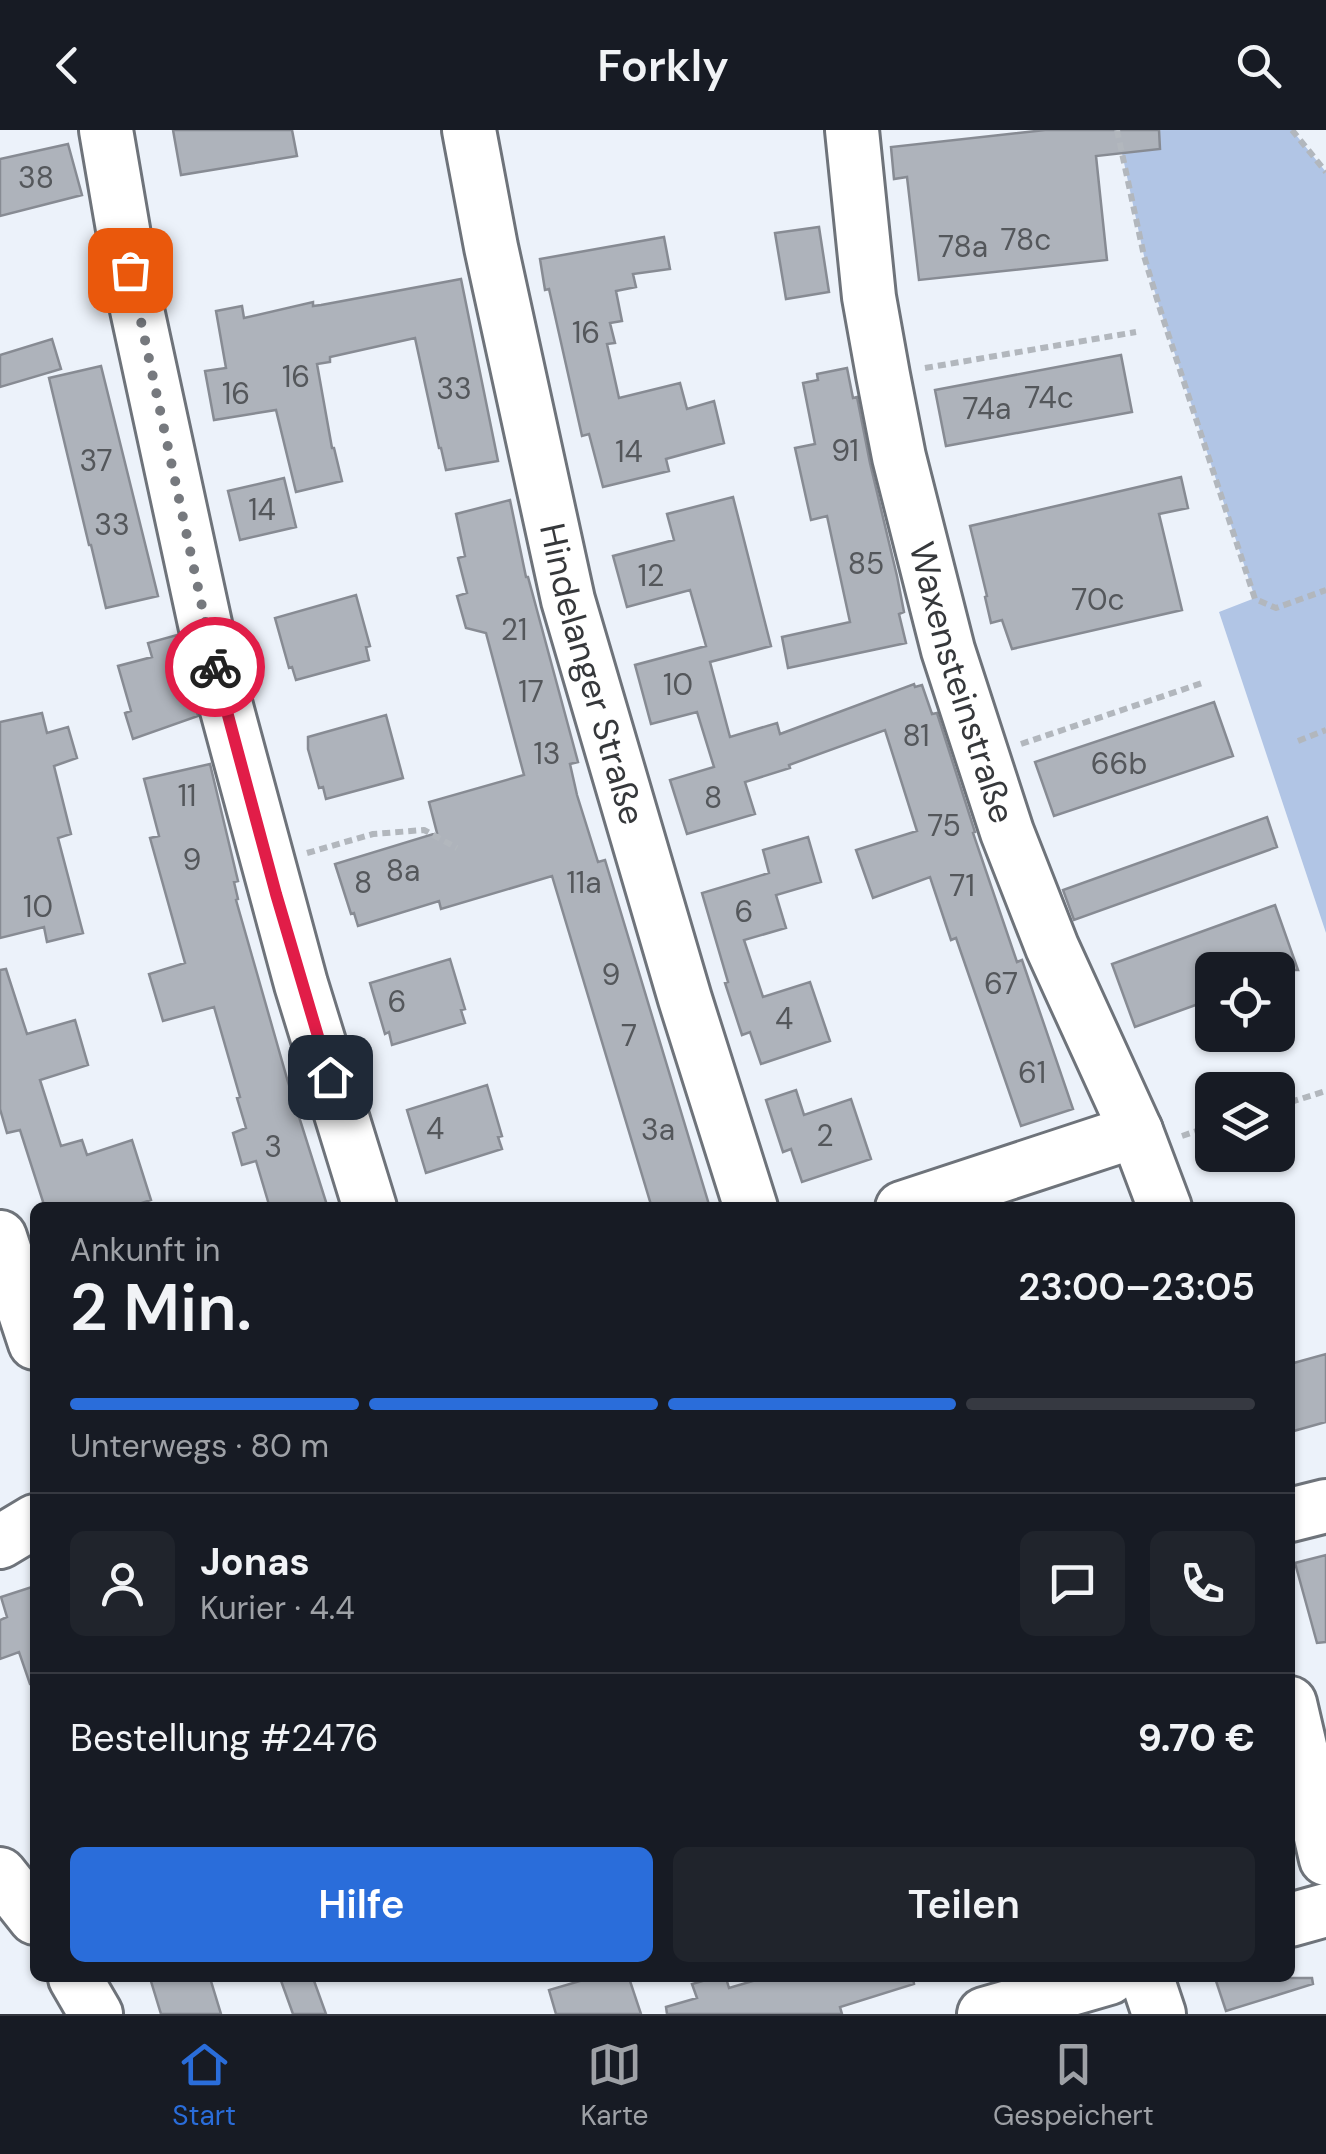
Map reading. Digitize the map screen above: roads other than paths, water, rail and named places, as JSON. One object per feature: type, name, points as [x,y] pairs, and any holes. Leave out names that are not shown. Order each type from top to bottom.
[{"type":"street","points":[[106,130],[136,305],[206,628],[306,1002],[368,1202]]},
{"type":"street","name":"Hindelanger Straße","points":[[470,130],[491,247],[568,600],[663,927],[749,1202]]},
{"type":"street","name":"Waxensteinstraße","points":[[852,130],[869,296],[883,375],[899,458],[948,650],[1007,832],[1052,947],[1136,1131],[1163,1202]]},
{"type":"street","points":[[920,1202],[1136,1131]]},
{"type":"street","points":[[0,1237],[30,1328]]},
{"type":"street","points":[[1295,1515],[1326,1506]]},
{"type":"street","points":[[0,1542],[30,1524]]},
{"type":"street","points":[[1295,1725],[1326,1858]]},
{"type":"street","points":[[0,1874],[30,1912]]},
{"type":"street","points":[[1295,1919],[1326,1910]]},
{"type":"street","points":[[78,1982],[96,2014]]},
{"type":"street","points":[[984,2014],[1095,1982]]},
{"type":"street","points":[[1148,1982],[1159,2014]]}]
